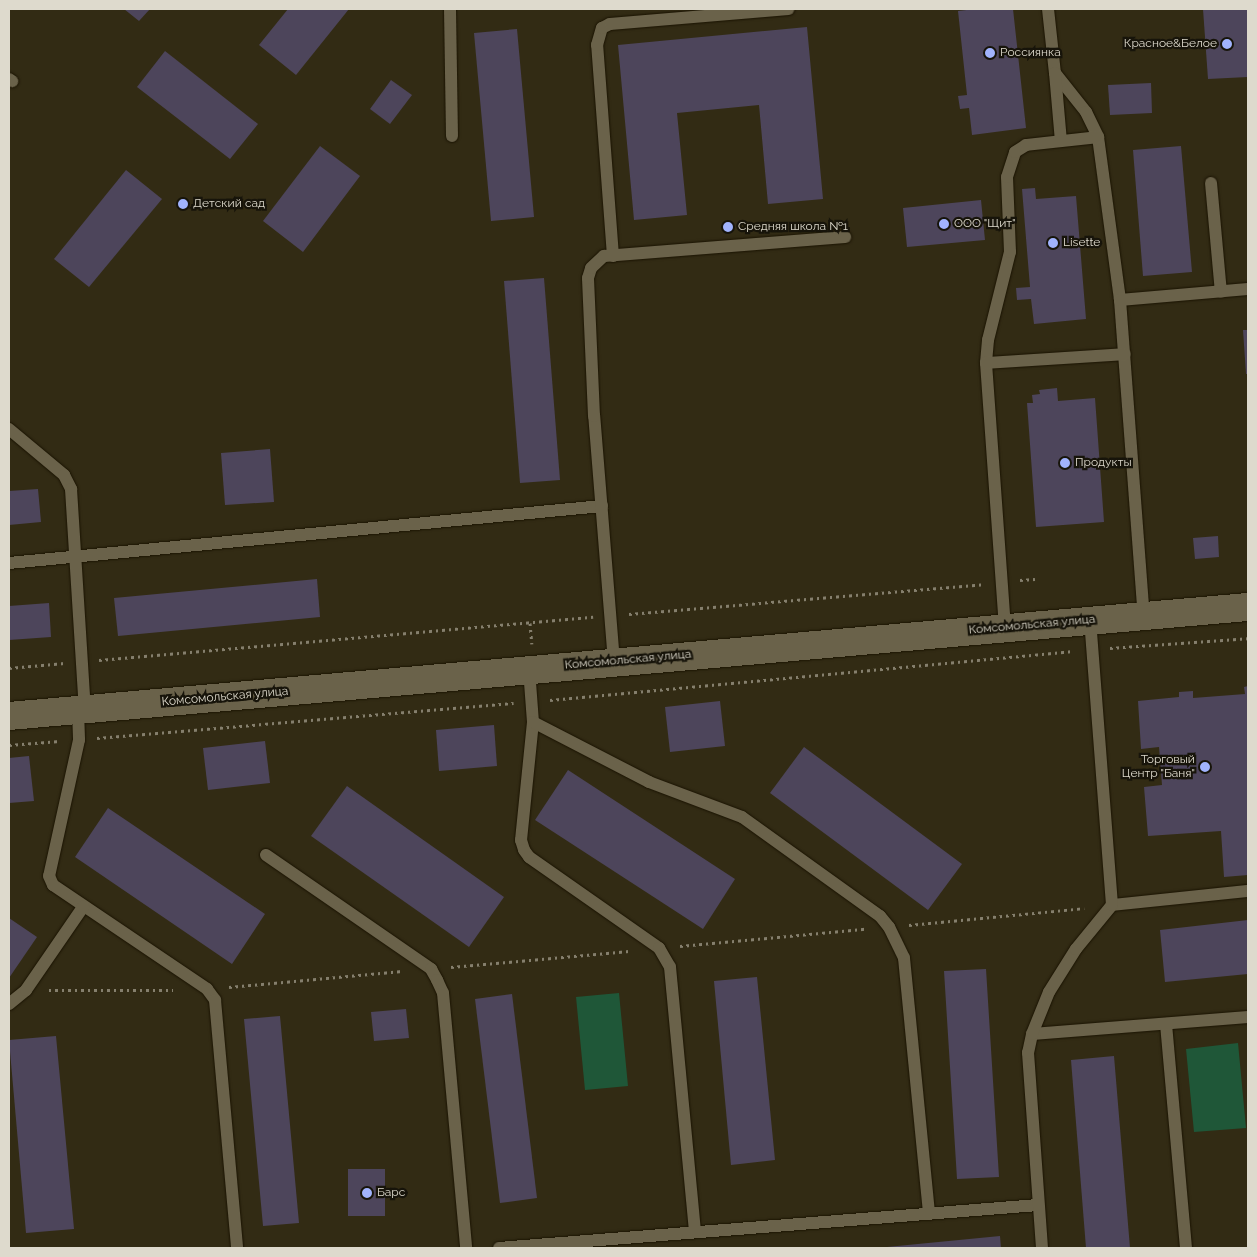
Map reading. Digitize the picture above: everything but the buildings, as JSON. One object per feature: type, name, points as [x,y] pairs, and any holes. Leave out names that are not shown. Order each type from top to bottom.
[{"type":"street","name":"Комсомольская улица","points":[[9,716],[1248,607]]},
{"type":"lane","points":[[450,9],[452,136]]},
{"type":"lane","points":[[613,256],[596,45],[602,28],[610,24],[788,9]]},
{"type":"lane","points":[[1048,9],[1061,141]]},
{"type":"lane","points":[[1055,73],[1086,112],[1098,137],[1120,300],[1144,616]]},
{"type":"lane","points":[[1005,628],[986,363],[988,340],[1010,252],[1007,177],[1015,152],[1026,145],[1098,137]]},
{"type":"lane","points":[[1211,183],[1220,292]]},
{"type":"lane","points":[[614,662],[594,416],[588,278],[597,260],[613,256],[845,238]]},
{"type":"lane","points":[[1120,300],[1248,289]]},
{"type":"lane","points":[[986,363],[1125,354]]},
{"type":"lane","points":[[9,429],[64,474],[71,489],[82,662],[81,710],[79,740],[49,871],[53,885],[207,990],[217,1009],[237,1248]]},
{"type":"lane","points":[[9,562],[76,558],[602,506]]},
{"type":"lane","points":[[1042,1248],[1028,1053],[1032,1034],[1054,985],[1076,949],[1112,905],[1090,620]]},
{"type":"lane","points":[[529,669],[533,722],[522,840],[524,850],[529,857],[659,948],[673,979],[695,1232]]},
{"type":"lane","points":[[533,722],[649,782],[742,817],[880,916],[889,927],[904,958],[929,1214]]},
{"type":"lane","points":[[266,855],[431,969],[443,993],[466,1248]]},
{"type":"lane","points":[[1112,905],[1248,891]]},
{"type":"lane","points":[[9,1004],[26,990],[83,906]]},
{"type":"lane","points":[[1032,1034],[1248,1018]]},
{"type":"lane","points":[[1166,1024],[1186,1248]]},
{"type":"lane","points":[[498,1248],[1038,1205]]},
{"type":"path","points":[[9,668],[1035,579]]},
{"type":"path","points":[[9,745],[532,702],[1093,649],[1248,638]]},
{"type":"path","points":[[26,990],[207,990],[1112,905]]},
{"type":"green space","points":[[619,993],[628,1086],[585,1090],[576,997]]},
{"type":"green space","points":[[1238,1043],[1246,1128],[1194,1132],[1186,1049]]},
{"type":"place","name":"Красное&Белое","points":[[1227,44]]},
{"type":"place","name":"Россиянка","points":[[990,53]]},
{"type":"place","name":"Детский сад","points":[[183,204]]},
{"type":"place","name":"ООО \"Щит\"","points":[[944,224]]},
{"type":"place","name":"Средняя школа №1","points":[[728,227]]},
{"type":"place","name":"Lisette","points":[[1053,243]]},
{"type":"place","name":"Продукты","points":[[1065,463]]},
{"type":"place","name":"Торговый Центр \"Баня\"","points":[[1205,767]]},
{"type":"place","name":"Барс","points":[[367,1193]]}]
